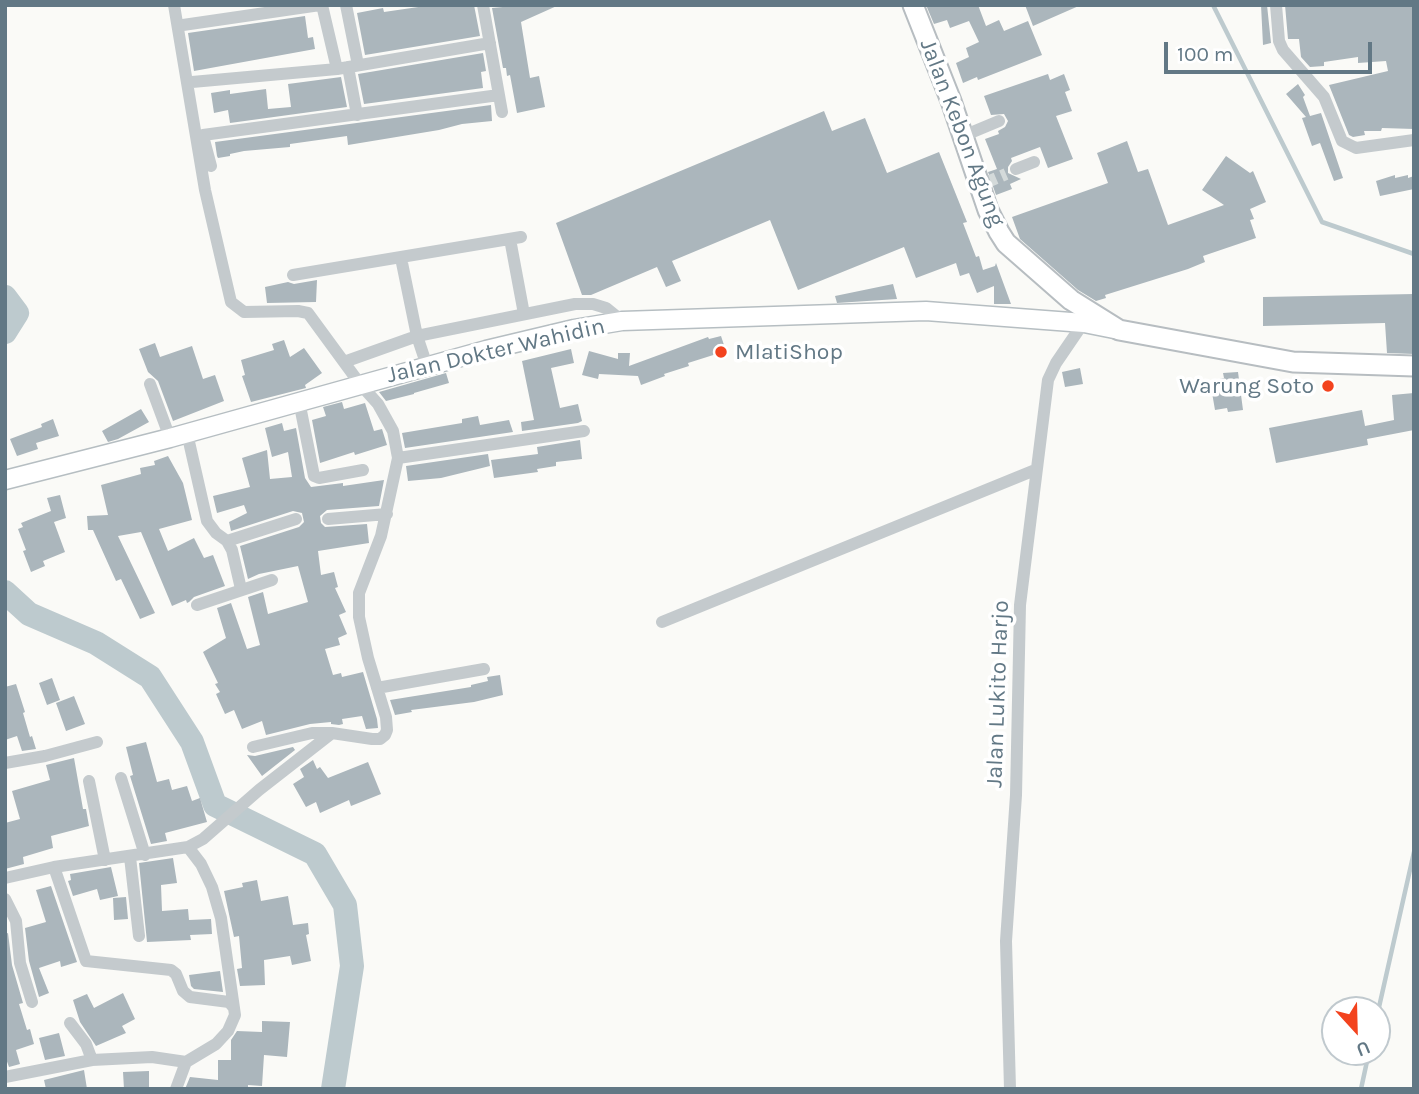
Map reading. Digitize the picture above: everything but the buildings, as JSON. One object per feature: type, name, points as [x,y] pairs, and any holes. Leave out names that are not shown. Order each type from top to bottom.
[{"type":"main road","name":"Jalan Kebon Agung","points":[[913,5],[982,184],[988,210],[1006,243],[1071,300],[1087,318],[1119,330],[1293,362],[1414,366]]},
{"type":"main road","name":"Jalan Dokter Wahidin","points":[[5,480],[178,436],[543,335],[622,321],[917,311],[1087,318]]},
{"type":"street","points":[[174,5],[205,190],[231,302],[244,312],[307,313],[360,384],[379,404],[393,431],[398,458],[381,536],[359,593],[359,617],[386,717],[385,735],[372,739],[331,733],[295,736],[253,747]]},
{"type":"street","points":[[211,166],[182,22],[321,5],[348,67]]},
{"type":"street","points":[[346,5],[348,67],[357,115]]},
{"type":"street","points":[[483,5],[502,112]]},
{"type":"street","points":[[1276,5],[1279,41],[1283,50],[1324,97],[1342,141],[1356,148],[1414,140]]},
{"type":"street","points":[[192,82],[348,67],[490,43]]},
{"type":"street","points":[[203,135],[499,94]]},
{"type":"street","points":[[963,136],[999,121]]},
{"type":"street","points":[[1011,172],[1034,162]]},
{"type":"street","points":[[293,275],[516,238],[524,314]]},
{"type":"street","points":[[401,258],[426,366]]},
{"type":"street","points":[[344,362],[418,336],[575,303],[593,304],[606,309],[622,321]]},
{"type":"street","name":"Jalan Lukito Harjo","points":[[1010,1089],[1006,942],[1016,795],[1020,605],[1048,380],[1056,363],[1087,318]]},
{"type":"street","points":[[150,384],[178,436],[207,521],[232,550],[241,589]]},
{"type":"street","points":[[299,401],[314,476],[319,478],[363,470]]},
{"type":"street","points":[[398,458],[584,431]]},
{"type":"street","points":[[662,622],[1035,470]]},
{"type":"street","points":[[328,519],[387,514]]},
{"type":"street","points":[[227,541],[296,519]]},
{"type":"street","points":[[197,605],[272,580]]},
{"type":"street","points":[[377,688],[484,669]]},
{"type":"street","points":[[5,878],[54,867],[188,847],[203,839],[331,733]]},
{"type":"street","points":[[5,763],[45,757],[97,742]]},
{"type":"street","points":[[121,778],[145,855]]},
{"type":"street","points":[[89,780],[105,860]]},
{"type":"street","points":[[176,1089],[186,1062],[216,1044],[228,1031],[235,1015],[221,918],[212,887],[201,864],[188,847]]},
{"type":"street","points":[[130,857],[139,936]]},
{"type":"street","points":[[54,867],[86,961],[171,970],[176,974],[183,991],[190,997],[229,1002],[234,1008]]},
{"type":"street","points":[[5,899],[16,921],[20,963],[32,1002]]},
{"type":"street","points":[[70,1023],[86,1044],[92,1060]]},
{"type":"street","points":[[5,1077],[92,1060],[152,1057],[186,1062]]},
{"type":"waterway","points":[[1213,5],[1322,222],[1414,254]]},
{"type":"waterway","points":[[5,297],[17,313],[5,332]]},
{"type":"waterway","points":[[5,592],[29,614],[96,643],[150,677],[192,742],[215,805],[315,854],[345,905],[352,966],[333,1089]]},
{"type":"waterway","points":[[1382,996],[1414,852]]},
{"type":"waterway","points":[[1361,1089],[1366,1066]]},
{"type":"tunnel","points":[[985,183],[1006,174]]},
{"type":"place","name":"MlatiShop","points":[[721,352]]},
{"type":"place","name":"Warung Soto","points":[[1328,386]]}]
